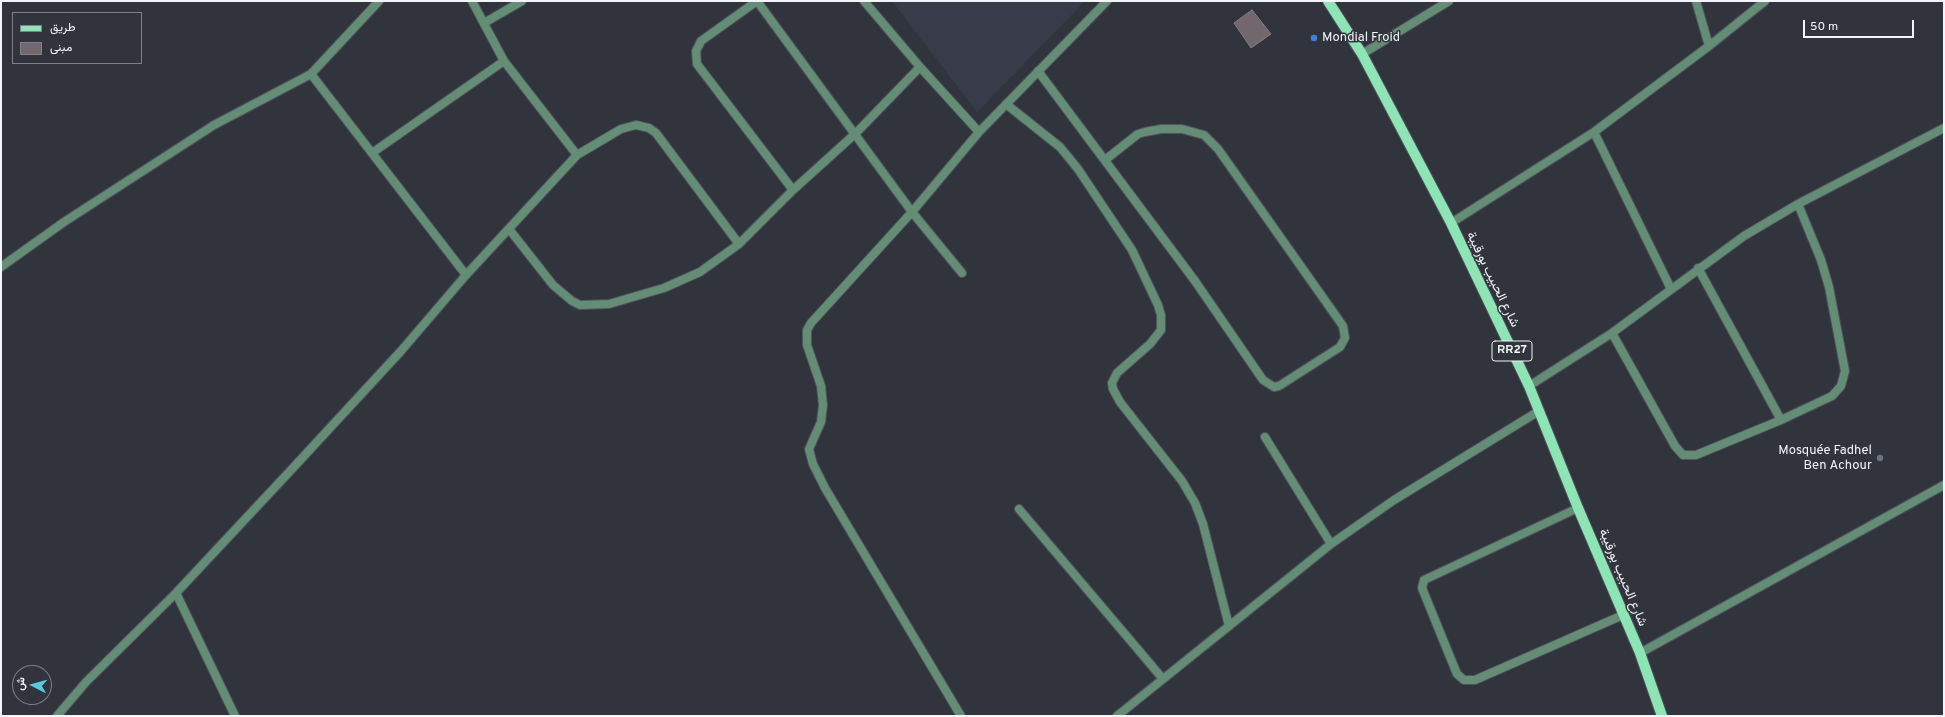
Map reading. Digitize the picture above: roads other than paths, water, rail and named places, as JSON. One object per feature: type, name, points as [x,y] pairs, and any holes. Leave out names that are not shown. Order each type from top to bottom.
[{"type":"main road","name":"شارع الحبيب بورقيبة","points":[[1328,1],[1362,54],[1451,223],[1528,386],[1640,653],[1662,716]]},
{"type":"street","points":[[1,268],[64,222],[214,125],[311,74],[379,1]]},
{"type":"street","points":[[472,1],[504,61],[577,155]]},
{"type":"street","points":[[484,23],[522,1]]},
{"type":"street","points":[[793,190],[697,64],[696,51],[701,41],[757,1],[856,133],[912,212],[962,273]]},
{"type":"street","points":[[864,1],[920,67],[979,132]]},
{"type":"street","points":[[961,716],[821,482],[813,464],[809,449],[821,422],[823,405],[821,386],[806,345],[807,330],[811,323],[912,212],[979,132],[1107,1]]},
{"type":"street","points":[[1362,54],[1449,1]]},
{"type":"street","points":[[1696,1],[1709,46]]},
{"type":"street","points":[[1451,223],[1594,132],[1709,46],[1765,1]]},
{"type":"street","points":[[372,153],[504,61]]},
{"type":"street","points":[[509,228],[553,285],[580,306],[609,304],[664,288],[700,272],[739,244],[793,190],[856,133],[920,67]]},
{"type":"street","points":[[1038,71],[1195,281],[1260,376],[1268,385],[1274,387],[1279,386],[1340,347],[1345,338],[1343,326],[1211,141],[1204,136],[1182,129],[1152,130],[1138,134],[1105,160]]},
{"type":"street","points":[[311,74],[466,276]]},
{"type":"street","points":[[1006,104],[1060,147],[1074,163],[1132,250],[1156,300],[1161,315],[1162,330],[1150,344],[1117,373],[1112,382],[1113,389],[1120,402],[1182,482],[1195,503],[1203,524],[1229,626]]},
{"type":"street","points":[[57,716],[104,664],[176,593],[401,351],[509,228],[577,155],[621,128],[636,125],[649,128],[656,133],[739,244]]},
{"type":"street","points":[[1528,386],[1612,333],[1698,268],[1744,236],[1798,204],[1944,128]]},
{"type":"street","points":[[1594,132],[1672,289]]},
{"type":"street","points":[[1612,333],[1678,450],[1683,455],[1696,455],[1782,420],[1832,396],[1841,386],[1845,371],[1844,358],[1829,287],[1821,260],[1798,204]]},
{"type":"street","points":[[1698,268],[1782,420]]},
{"type":"street","points":[[1117,716],[1331,544],[1394,500],[1539,411]]},
{"type":"street","points":[[1265,437],[1331,544]]},
{"type":"street","points":[[1640,653],[1944,485]]},
{"type":"street","points":[[1578,508],[1425,579],[1422,588],[1457,674],[1464,680],[1475,680],[1623,615]]},
{"type":"street","points":[[1019,509],[1163,679]]},
{"type":"street","points":[[176,593],[235,716]]},
{"type":"place","name":"Mondial Froid","points":[[1314,38]]},
{"type":"place","name":"Mosquée Fadhel Ben Achour","points":[[1880,458]]}]
